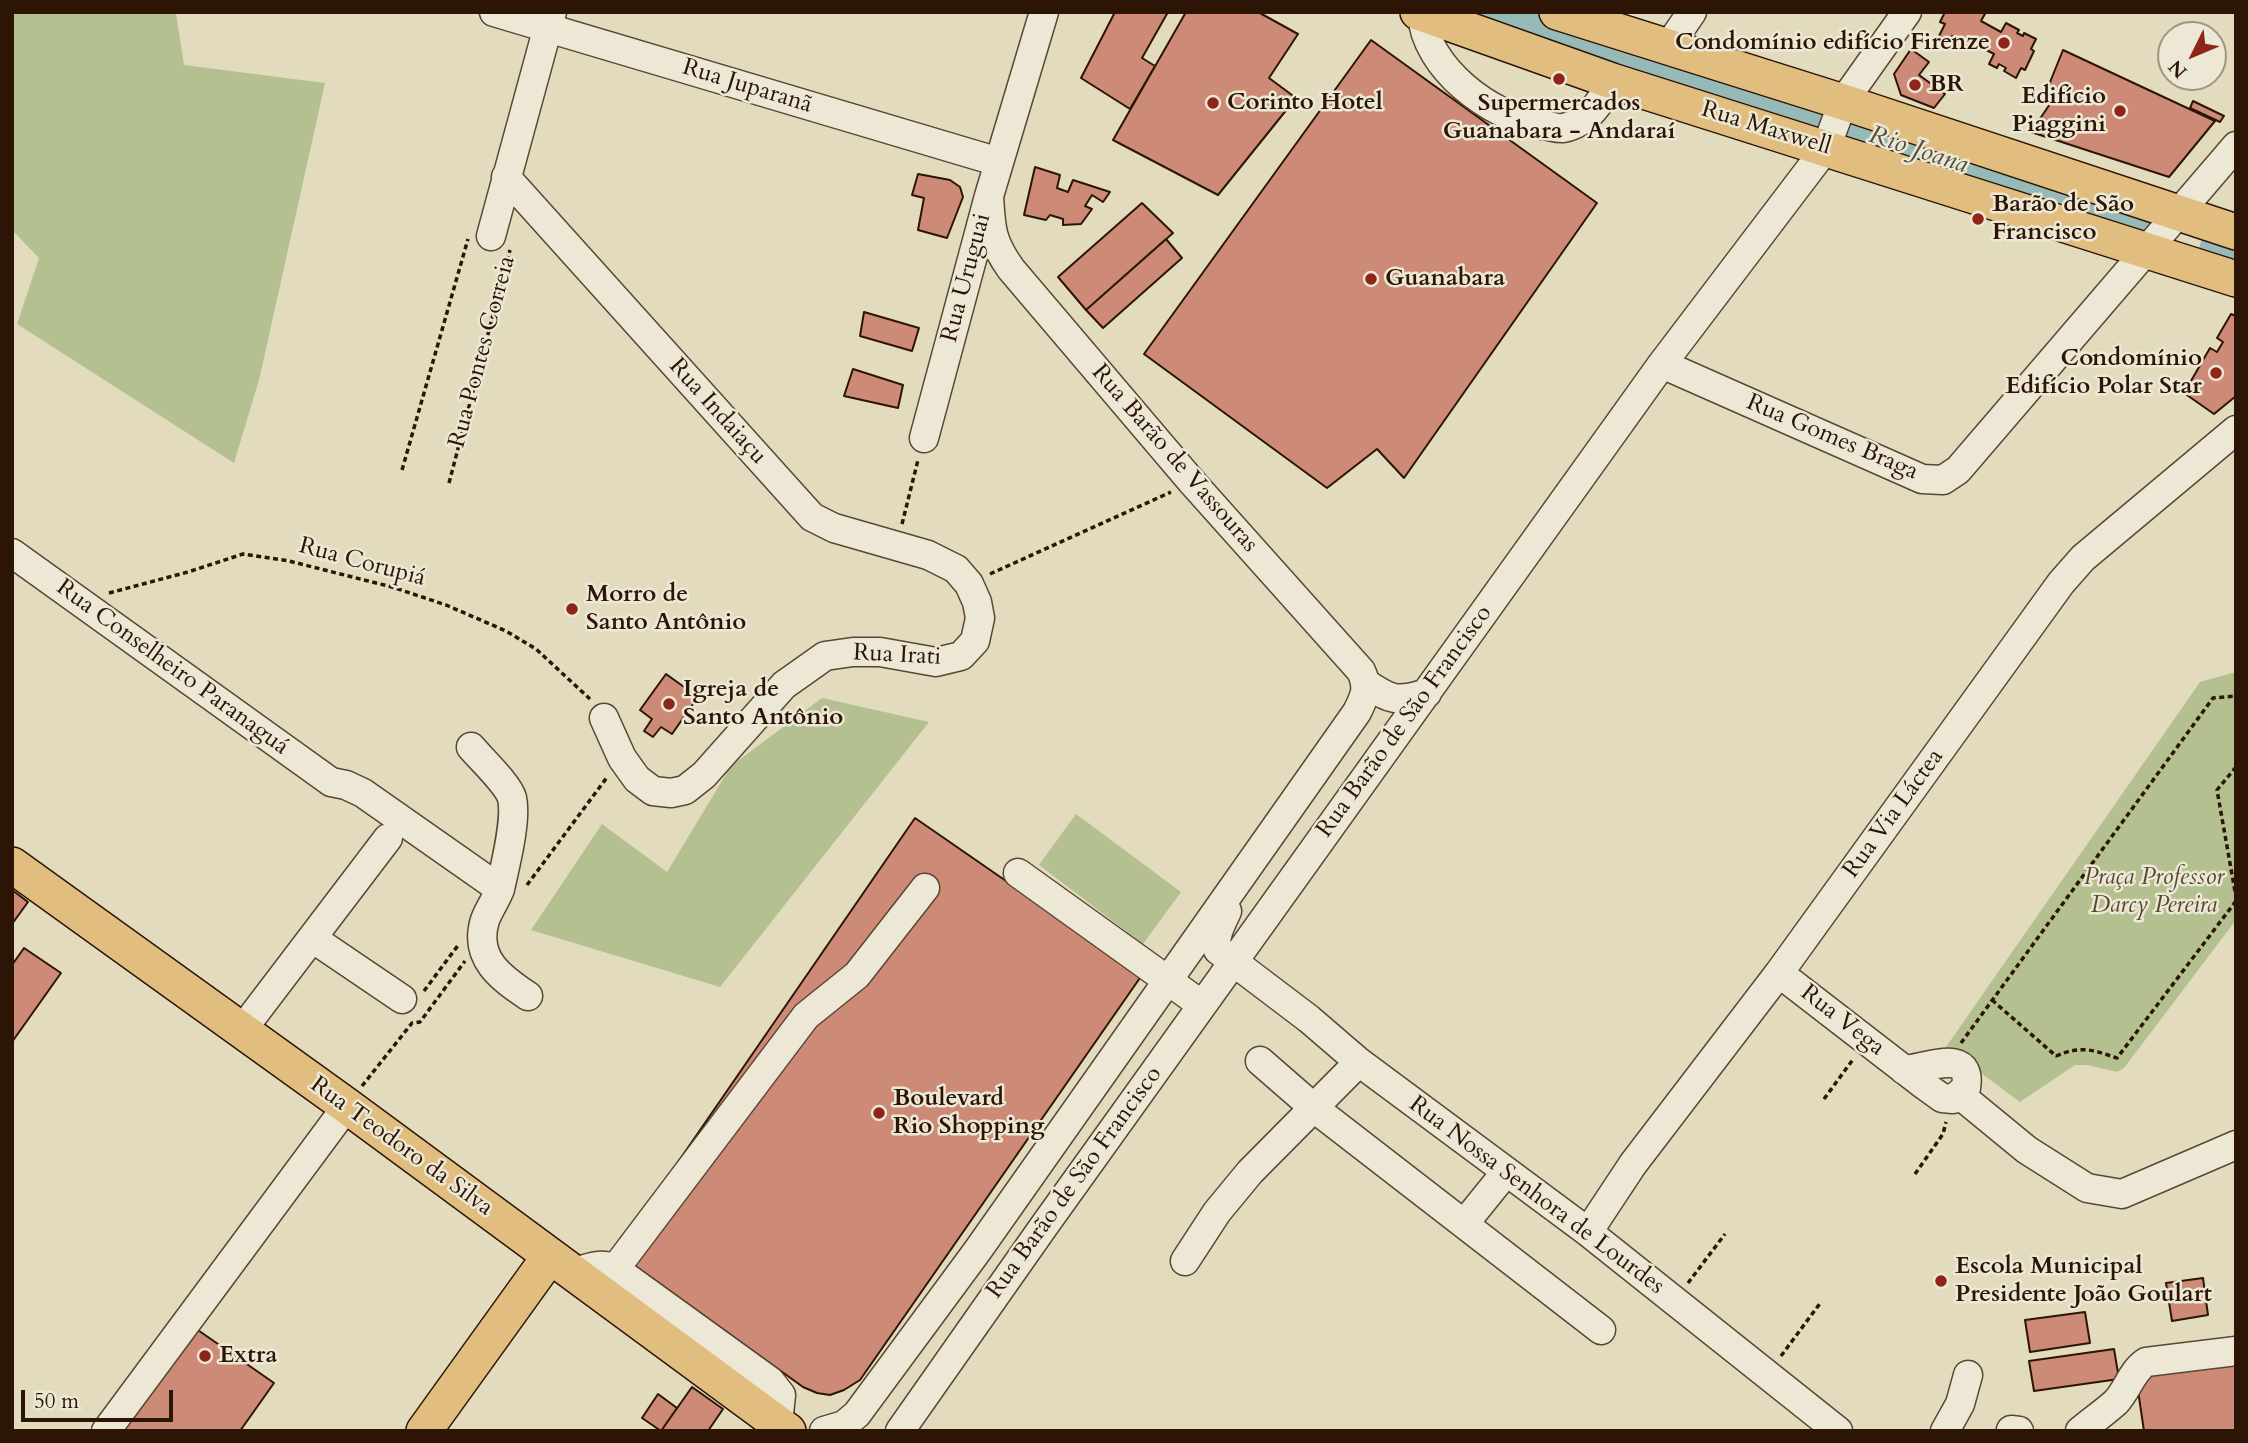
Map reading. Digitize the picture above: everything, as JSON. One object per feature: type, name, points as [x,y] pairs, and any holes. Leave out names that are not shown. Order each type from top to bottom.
[{"type":"main road","name":"Rua Maxwell","points":[[1420,13],[1612,81],[2236,279]]},
{"type":"main road","name":"Rua Maxwell","points":[[1560,13],[1843,102],[2236,232]]},
{"type":"main road","name":"Rua Teodoro da Silva","points":[[12,866],[347,1106],[783,1427]]},
{"type":"main road","points":[[424,1431],[561,1264]]},
{"type":"street","name":"Rua Juparanã","points":[[494,12],[550,20],[999,162]]},
{"type":"street","name":"Rua Uruguai","points":[[924,438],[989,196],[1044,12]]},
{"type":"street","points":[[1668,47],[1692,12]]},
{"type":"street","name":"Rua Barão de São Francisco","points":[[900,1431],[1662,364],[1826,148],[1843,102],[1907,12]]},
{"type":"street","points":[[1420,13],[1427,40],[1439,61],[1472,94],[1505,115],[1562,128],[1598,108],[1612,81]]},
{"type":"street","name":"Rua Pontes Correia","points":[[491,236],[550,20]]},
{"type":"street","name":"Rua Gomes Braga","points":[[1662,364],[1922,479],[1943,480],[1958,470],[2236,146]]},
{"type":"street","name":"Rua Indaiaçu","points":[[506,177],[813,517],[834,528],[928,555],[956,569],[969,584]]},
{"type":"street","name":"Rua Barão de Vassouras","points":[[989,196],[991,232],[998,251],[1192,482],[1361,671],[1367,684]]},
{"type":"street","name":"Rua Via Láctea","points":[[1588,1232],[1633,1164],[1779,973],[2061,583],[2084,558],[2236,430]]},
{"type":"street","name":"Rua Conselheiro Paranaguá","points":[[12,553],[331,782],[363,793],[500,889]]},
{"type":"street","name":"Rua Irati","points":[[604,718],[622,758],[637,779],[653,791],[671,793],[685,790],[704,775],[785,685],[825,656],[880,652],[936,662],[961,656],[975,640],[980,618],[969,584]]},
{"type":"street","points":[[1395,736],[1390,725],[1381,717],[1371,712],[1357,712],[1365,696],[1367,684],[1396,700],[1427,693]]},
{"type":"street","name":"Rua Barão de São Francisco","points":[[824,1431],[844,1425],[857,1414],[978,1250],[1357,712]]},
{"type":"street","points":[[471,747],[512,798],[512,824],[500,889],[484,922],[483,946],[499,976],[528,996]]},
{"type":"street","points":[[242,1030],[388,838]]},
{"type":"street","points":[[1018,873],[1202,1005]]},
{"type":"street","points":[[615,1269],[806,1016],[857,975],[926,888]]},
{"type":"street","points":[[1230,891],[1227,910],[1215,945],[1234,962]]},
{"type":"street","points":[[312,938],[410,1004]]},
{"type":"street","name":"Rua Nossa Senhora de Lourdes","points":[[1234,962],[1359,1062],[1588,1232],[1838,1431]]},
{"type":"street","name":"Rua Vega","points":[[1779,973],[1942,1098],[1956,1097],[2027,1150],[2087,1188],[2122,1194],[2236,1146]]},
{"type":"street","points":[[1260,1061],[1314,1108],[1601,1330]]},
{"type":"street","points":[[1947,1061],[1955,1062],[1964,1069],[1967,1079],[1966,1088],[1956,1097]]},
{"type":"street","name":"Rua Vega","points":[[1904,1070],[1930,1067],[1947,1061]]},
{"type":"street","points":[[1185,1261],[1217,1212],[1250,1172],[1359,1062]]},
{"type":"street","points":[[106,1431],[347,1106]]},
{"type":"street","points":[[1464,1224],[1506,1171]]},
{"type":"street","points":[[561,1264],[607,1265],[615,1269],[770,1381],[780,1395],[783,1427]]},
{"type":"street","points":[[646,1291],[665,1341]]},
{"type":"street","points":[[2080,1431],[2116,1401],[2126,1389],[2137,1367],[2146,1362],[2236,1351]]},
{"type":"street","points":[[1945,1431],[1960,1404],[1968,1375]]},
{"type":"path","name":"Rua Pontes Correia","points":[[402,470],[468,238],[491,236],[512,244],[449,483]]},
{"type":"path","points":[[897,546],[924,438]]},
{"type":"path","points":[[969,584],[1192,482]]},
{"type":"path","name":"Rua Corupiá","points":[[76,598],[111,593],[243,554],[289,561],[436,601],[506,631],[536,649],[595,703],[604,718]]},
{"type":"path","points":[[1947,1061],[2213,698],[2236,696]]},
{"type":"path","points":[[1992,1000],[2056,1056],[2072,1049],[2095,1051],[2117,1058],[2236,899],[2217,790],[2236,767]]},
{"type":"path","points":[[347,1106],[412,1023],[410,1004],[467,934]]},
{"type":"path","points":[[1824,1099],[1867,1040]]},
{"type":"path","points":[[1915,1174],[1942,1135],[1956,1097]]},
{"type":"path","points":[[1675,1302],[1725,1234]]},
{"type":"path","points":[[1767,1374],[1821,1302]]},
{"type":"green space","points":[[12,12],[176,14],[184,65],[325,83],[259,380],[234,463],[17,324],[39,258],[12,230]]},
{"type":"green space","name":"Praça Professor Darcy Pereira","points":[[2236,672],[2236,920],[2124,1068],[2117,1072],[2075,1065],[2020,1102],[1946,1047],[2200,682]]},
{"type":"green space","points":[[822,698],[929,722],[720,987],[531,930],[602,824],[667,872],[731,766]]},
{"type":"green space","points":[[1076,814],[1181,892],[1143,944],[1039,865]]},
{"type":"building","points":[[1115,12],[1168,12],[1142,58],[1155,66],[1130,109],[1081,78]]},
{"type":"building","name":"Corinto Hotel","points":[[1186,12],[1258,12],[1298,34],[1269,78],[1296,98],[1218,195],[1113,140]]},
{"type":"building","name":"Condomínio edifício Firenze","points":[[1945,12],[1986,12],[1981,21],[2001,32],[2006,23],[2019,30],[2017,33],[2023,36],[2024,33],[2036,39],[2031,49],[2034,51],[2025,70],[2021,68],[2016,78],[2004,71],[2006,68],[1999,64],[1997,68],[1989,64],[1994,54],[1969,41],[1964,50],[1954,45],[1957,39],[1952,36],[1949,41],[1939,36],[1945,24],[1940,22]]},
{"type":"building","name":"Guanabara","points":[[1371,40],[1597,203],[1404,478],[1377,449],[1327,488],[1144,354]]},
{"type":"building","name":"BR","points":[[1911,49],[1929,62],[1919,75],[1945,94],[1934,108],[1901,95],[1894,74]]},
{"type":"building","name":"Edifício Piaggini","points":[[2063,50],[2215,121],[2169,177],[2031,132],[2052,101],[2044,97]]},
{"type":"building","points":[[2193,101],[2224,116],[2220,122],[2190,108]]},
{"type":"building","points":[[1035,167],[1060,175],[1057,188],[1068,192],[1073,180],[1110,192],[1103,202],[1092,195],[1085,206],[1092,209],[1081,224],[1063,225],[1063,219],[1050,215],[1046,220],[1024,215]]},
{"type":"building","points":[[918,174],[950,180],[960,187],[963,197],[947,238],[918,230],[924,198],[912,195]]},
{"type":"building","points":[[1142,203],[1173,233],[1086,310],[1058,277]]},
{"type":"building","points":[[1166,239],[1182,258],[1103,328],[1086,310]]},
{"type":"building","points":[[864,312],[919,328],[912,351],[860,336]]},
{"type":"building","name":"Condomínio Edifício Polar Star","points":[[2231,314],[2236,316],[2236,396],[2214,414],[2184,393],[2210,348],[2217,352],[2223,342],[2217,338]]},
{"type":"building","points":[[853,369],[903,385],[898,408],[844,396]]},
{"type":"building","name":"Igreja de Santo Antônio","points":[[666,674],[698,697],[672,734],[661,727],[653,737],[644,731],[652,719],[640,710]]},
{"type":"building","name":"Boulevard Rio Shopping","points":[[915,818],[1142,975],[860,1380],[830,1395],[817,1393],[803,1387],[616,1252]]},
{"type":"building","points":[[12,890],[28,902],[12,924]]},
{"type":"building","points":[[24,948],[61,973],[12,1042],[12,965]]},
{"type":"building","points":[[2203,1278],[2208,1315],[2172,1321],[2166,1283]]},
{"type":"building","points":[[2085,1312],[2090,1343],[2030,1352],[2025,1320]]},
{"type":"building","name":"Extra","points":[[195,1328],[274,1383],[240,1431],[121,1431]]},
{"type":"building","points":[[2114,1349],[2119,1379],[2034,1391],[2029,1361]]},
{"type":"building","points":[[2236,1362],[2236,1431],[2144,1431],[2136,1377]]},
{"type":"building","points":[[692,1387],[723,1409],[708,1431],[661,1431]]},
{"type":"building","points":[[658,1394],[677,1408],[661,1431],[642,1418]]},
{"type":"waterway","name":"Rio Joana","points":[[1492,12],[1806,114]]},
{"type":"waterway","name":"Rio Joana","points":[[1855,130],[2140,223]]},
{"type":"waterway","name":"Rio Joana","points":[[2218,249],[2236,255]]},
{"type":"place","name":"Condomínio edifício Firenze","points":[[2004,43]]},
{"type":"place","name":"Supermercados Guanabara - Andaraí","points":[[1559,79]]},
{"type":"place","name":"BR","points":[[1915,85]]},
{"type":"place","name":"Corinto Hotel","points":[[1213,103]]},
{"type":"place","name":"Edifício Piaggini","points":[[2120,111]]},
{"type":"place","name":"Barão de São Francisco","points":[[1978,219]]},
{"type":"place","name":"Guanabara","points":[[1371,279]]},
{"type":"place","name":"Condomínio Edifício Polar Star","points":[[2216,373]]},
{"type":"place","name":"Morro de Santo Antônio","points":[[572,609]]},
{"type":"place","name":"Igreja de Santo Antônio","points":[[669,704]]},
{"type":"place","name":"Boulevard Rio Shopping","points":[[879,1113]]},
{"type":"place","name":"Escola Municipal Presidente João Goulart","points":[[1941,1281]]},
{"type":"place","name":"Extra","points":[[205,1356]]}]
